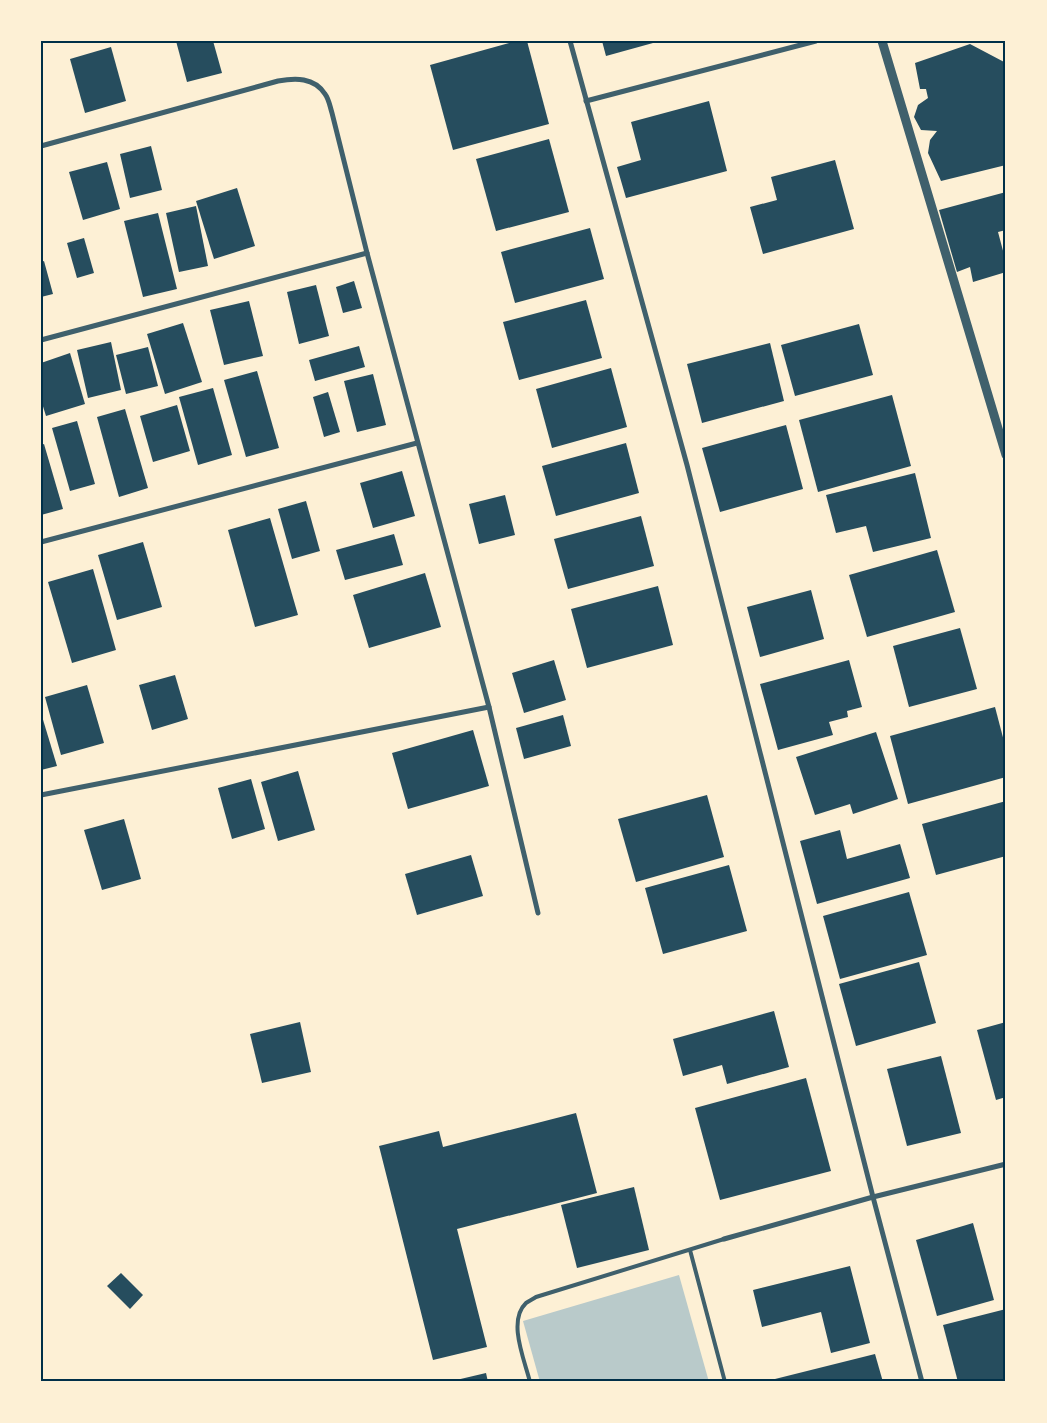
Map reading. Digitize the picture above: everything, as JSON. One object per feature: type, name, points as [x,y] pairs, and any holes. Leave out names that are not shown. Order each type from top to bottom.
[{"type":"street","points":[[570,41],[687,465],[922,1382]]},
{"type":"street","points":[[586,101],[816,41]]},
{"type":"street","points":[[882,41],[1006,455]]},
{"type":"street","points":[[41,146],[278,81],[296,78],[313,82],[326,94],[417,443],[489,707],[538,913]]},
{"type":"street","points":[[41,340],[367,253]]},
{"type":"street","points":[[41,542],[417,443]]},
{"type":"street","points":[[41,795],[489,707]]},
{"type":"street","points":[[724,1238],[873,1196],[1006,1164]]},
{"type":"lane","points":[[530,1382],[517,1334],[520,1311],[526,1303],[536,1297],[724,1238]]},
{"type":"lane","points":[[690,1250],[725,1382]]},
{"type":"shaded area","points":[[679,1275],[709,1382],[540,1382],[523,1321]]},
{"type":"building","points":[[176,41],[213,41],[222,73],[187,82]]},
{"type":"building","points":[[516,41],[527,41],[549,124],[453,150],[430,65]]},
{"type":"building","points":[[602,41],[652,41],[653,43],[606,56]]},
{"type":"building","points":[[970,44],[1006,63],[1006,165],[941,181],[928,153],[930,140],[937,131],[921,130],[914,117],[918,105],[928,98],[926,89],[920,89],[915,63]]},
{"type":"building","points":[[111,47],[126,101],[85,113],[70,59]]},
{"type":"building","points":[[709,101],[727,171],[626,198],[617,167],[641,160],[631,122]]},
{"type":"building","points":[[549,139],[569,212],[496,231],[476,159]]},
{"type":"building","points":[[151,146],[162,190],[130,198],[120,154]]},
{"type":"building","points":[[835,160],[854,229],[763,254],[750,207],[777,200],[771,177]]},
{"type":"building","points":[[107,162],[120,209],[83,220],[69,172]]},
{"type":"building","points":[[237,188],[255,246],[214,259],[196,201]]},
{"type":"building","points":[[1006,192],[1006,230],[998,232],[1006,262],[1006,272],[973,282],[970,267],[957,272],[939,210]]},
{"type":"building","points":[[196,206],[208,266],[179,272],[166,213]]},
{"type":"building","points":[[158,213],[177,289],[143,297],[124,221]]},
{"type":"building","points":[[590,228],[604,279],[515,303],[501,252]]},
{"type":"building","points":[[84,238],[94,273],[77,278],[67,243]]},
{"type":"building","points":[[44,261],[53,294],[41,297],[41,262]]},
{"type":"building","points":[[354,281],[362,308],[343,313],[336,287]]},
{"type":"building","points":[[316,285],[329,336],[299,344],[287,292]]},
{"type":"building","points":[[586,300],[602,358],[519,380],[503,322]]},
{"type":"building","points":[[249,301],[263,356],[224,365],[210,310]]},
{"type":"building","points":[[183,323],[202,382],[165,394],[147,334]]},
{"type":"building","points":[[859,324],[873,375],[795,396],[781,345]]},
{"type":"building","points":[[111,342],[121,390],[88,398],[77,350]]},
{"type":"building","points":[[770,343],[784,401],[702,423],[687,364]]},
{"type":"building","points":[[359,346],[365,367],[315,381],[309,360]]},
{"type":"building","points":[[148,347],[158,386],[126,394],[116,355]]},
{"type":"building","points":[[70,353],[85,404],[46,416],[41,400],[41,363]]},
{"type":"building","points":[[611,368],[627,427],[552,448],[536,389]]},
{"type":"building","points":[[257,371],[279,448],[246,457],[224,380]]},
{"type":"building","points":[[373,374],[386,425],[357,432],[344,381]]},
{"type":"building","points":[[213,388],[232,455],[198,465],[179,397]]},
{"type":"building","points":[[328,392],[340,432],[324,437],[313,397]]},
{"type":"building","points":[[892,395],[911,466],[818,492],[799,420]]},
{"type":"building","points":[[177,405],[190,451],[153,462],[140,416]]},
{"type":"building","points":[[125,409],[148,488],[119,497],[97,417]]},
{"type":"building","points":[[77,421],[95,484],[70,491],[52,428]]},
{"type":"building","points":[[786,425],[803,489],[720,512],[702,448]]},
{"type":"building","points":[[626,443],[639,493],[556,516],[542,466]]},
{"type":"building","points":[[44,444],[63,509],[41,515],[41,445]]},
{"type":"building","points":[[402,471],[415,516],[373,528],[360,483]]},
{"type":"building","points":[[915,473],[931,538],[873,552],[866,526],[836,533],[826,495]]},
{"type":"building","points":[[505,495],[515,535],[479,544],[469,504]]},
{"type":"building","points":[[306,501],[320,551],[292,559],[278,509]]},
{"type":"building","points":[[641,516],[654,566],[568,589],[554,539]]},
{"type":"building","points":[[270,518],[298,615],[255,627],[228,530]]},
{"type":"building","points":[[394,534],[403,565],[345,580],[336,550]]},
{"type":"building","points":[[143,542],[162,607],[117,620],[98,555]]},
{"type":"building","points":[[937,550],[955,612],[867,637],[849,575]]},
{"type":"building","points":[[93,569],[116,650],[72,663],[48,582]]},
{"type":"building","points":[[425,573],[441,627],[369,648],[353,595]]},
{"type":"building","points":[[658,586],[673,645],[587,668],[571,609]]},
{"type":"building","points":[[811,590],[824,639],[760,657],[747,607]]},
{"type":"building","points":[[960,628],[977,689],[909,707],[893,646]]},
{"type":"building","points":[[554,660],[566,700],[524,713],[512,673]]},
{"type":"building","points":[[849,660],[862,707],[847,711],[848,717],[829,722],[833,735],[778,750],[760,684]]},
{"type":"building","points":[[175,675],[188,719],[152,730],[139,685]]},
{"type":"building","points":[[87,685],[104,743],[61,755],[45,697]]},
{"type":"building","points":[[995,707],[1006,749],[1006,777],[908,804],[890,736]]},
{"type":"building","points":[[41,713],[57,766],[41,770]]},
{"type":"building","points":[[563,715],[571,746],[524,759],[516,728]]},
{"type":"building","points":[[473,730],[489,786],[408,809],[392,753]]},
{"type":"building","points":[[876,732],[898,799],[853,814],[850,804],[815,815],[796,757]]},
{"type":"building","points":[[298,771],[315,830],[278,841],[261,782]]},
{"type":"building","points":[[251,779],[265,829],[232,839],[218,788]]},
{"type":"building","points":[[707,795],[724,857],[636,882],[618,819]]},
{"type":"building","points":[[1006,801],[1006,856],[936,875],[922,824]]},
{"type":"building","points":[[124,819],[141,879],[102,890],[84,830]]},
{"type":"building","points":[[840,830],[847,859],[900,844],[910,878],[817,904],[800,841]]},
{"type":"building","points":[[471,855],[483,896],[417,915],[405,874]]},
{"type":"building","points":[[729,865],[747,931],[663,954],[645,888]]},
{"type":"building","points":[[909,892],[927,955],[840,979],[823,916]]},
{"type":"building","points":[[919,962],[936,1023],[856,1046],[839,984]]},
{"type":"building","points":[[774,1011],[789,1067],[727,1084],[722,1065],[683,1076],[673,1039]]},
{"type":"building","points":[[300,1022],[311,1072],[262,1083],[250,1034]]},
{"type":"building","points":[[1006,1022],[1006,1097],[996,1100],[977,1030]]},
{"type":"building","points":[[941,1056],[961,1133],[907,1146],[887,1069]]},
{"type":"building","points":[[806,1078],[831,1171],[720,1200],[695,1108]]},
{"type":"building","points":[[576,1113],[597,1193],[457,1229],[487,1347],[433,1360],[379,1146],[439,1131],[443,1147]]},
{"type":"building","points":[[634,1187],[649,1250],[577,1268],[561,1205]]},
{"type":"building","points":[[973,1223],[994,1300],[937,1316],[916,1240]]},
{"type":"building","points":[[850,1266],[870,1343],[831,1353],[821,1312],[762,1327],[753,1290]]},
{"type":"building","points":[[121,1273],[143,1295],[130,1309],[107,1286]]},
{"type":"building","points":[[1006,1309],[1006,1380],[1000,1382],[958,1382],[943,1325]]},
{"type":"building","points":[[875,1354],[883,1382],[776,1382],[775,1379]]},
{"type":"building","points":[[486,1373],[488,1382],[452,1382],[452,1381]]}]
